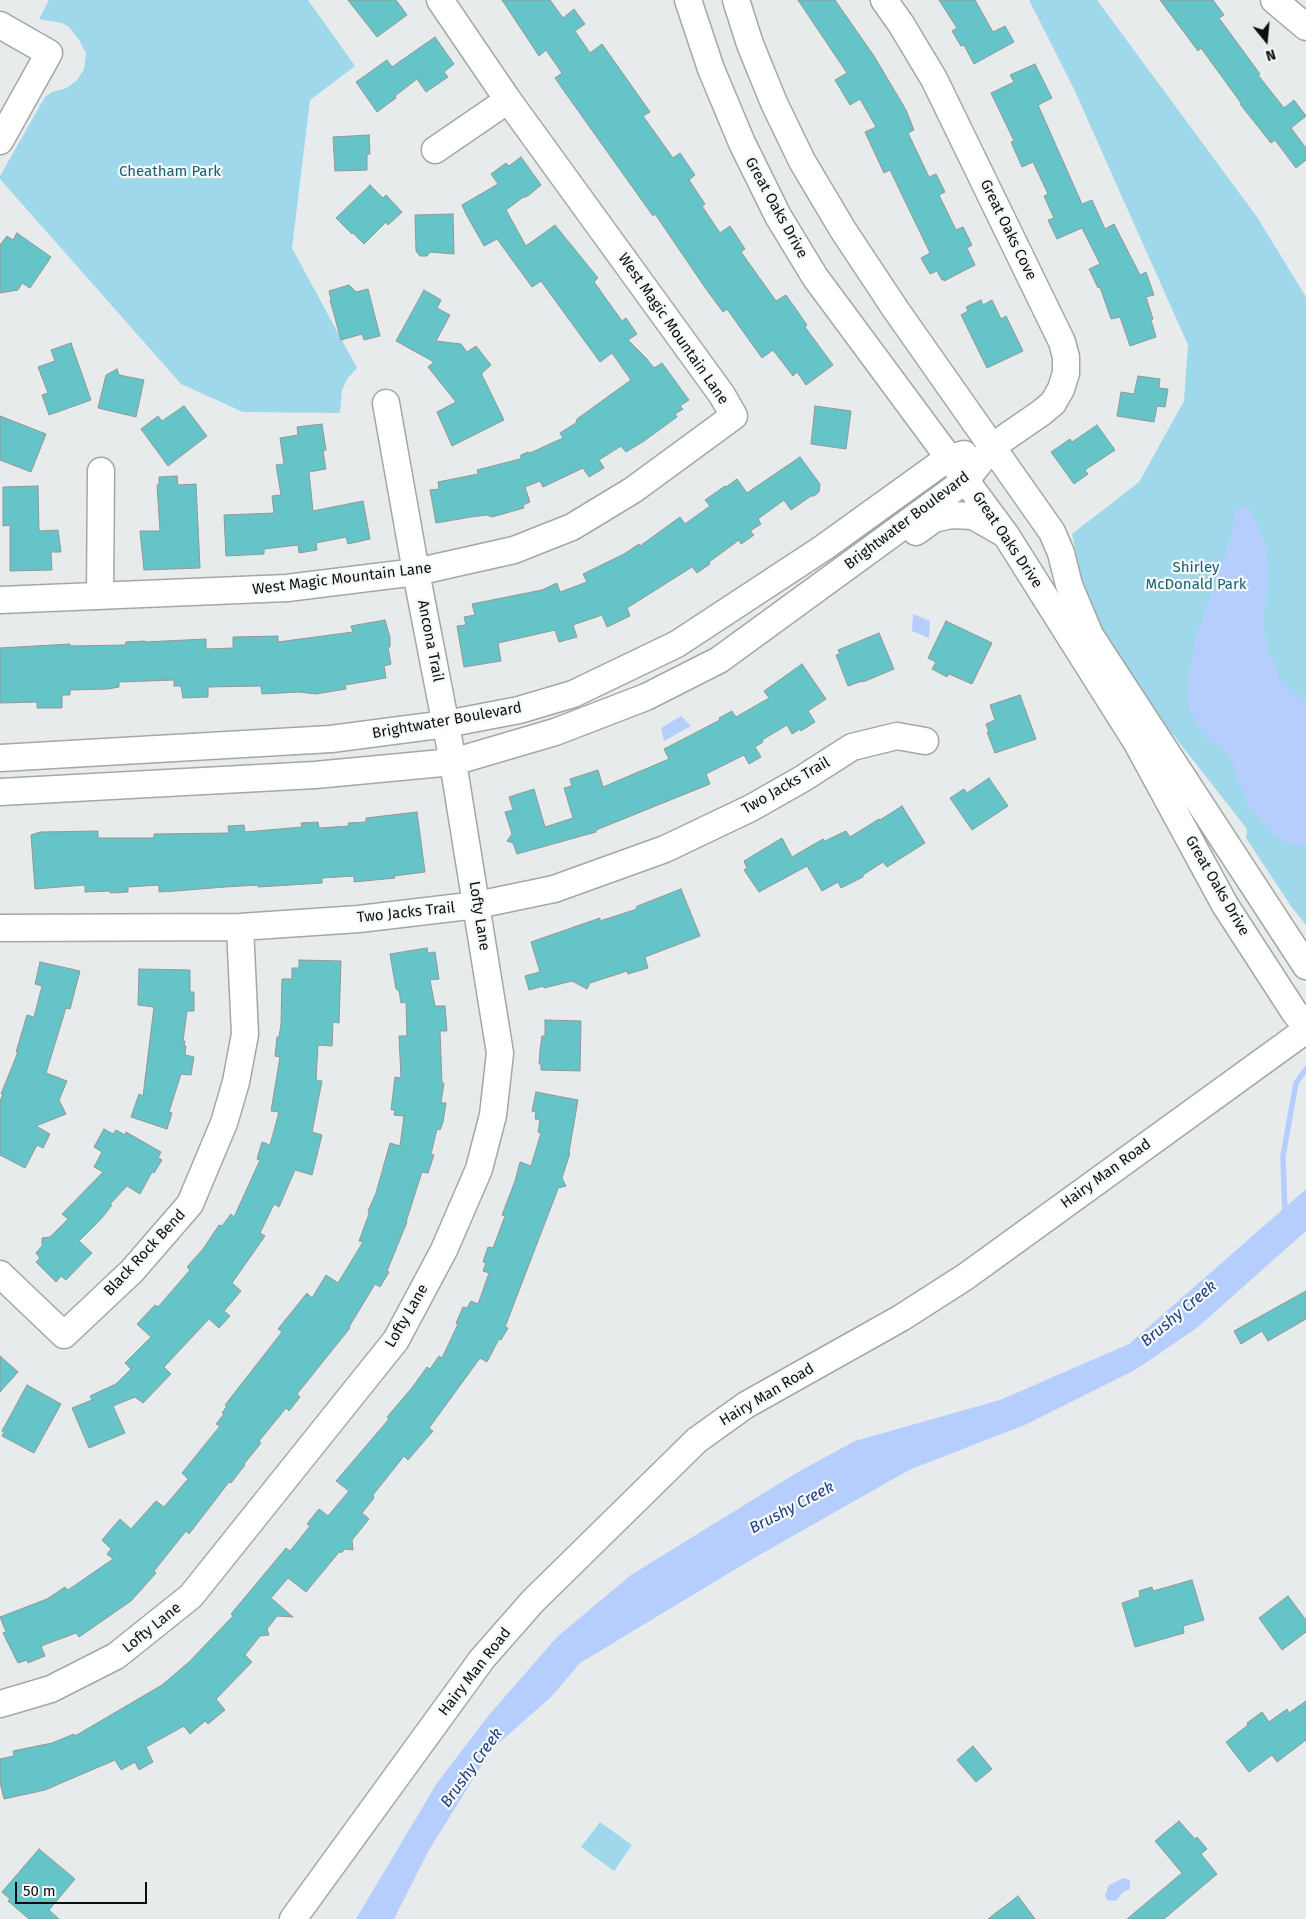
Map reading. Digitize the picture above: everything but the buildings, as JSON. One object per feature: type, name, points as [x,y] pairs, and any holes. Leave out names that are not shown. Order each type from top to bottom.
[{"type":"street","name":"West Magic Mountain Lane","points":[[0,600],[287,588],[416,572],[514,550],[572,527],[632,490],[734,416],[722,395],[508,100],[440,0]]},
{"type":"street","name":"Great Oaks Drive","points":[[688,0],[721,94],[742,143],[778,216],[815,277],[1006,535],[1137,743],[1225,905],[1295,1013],[1306,1026]]},
{"type":"street","name":"Great Oaks Drive","points":[[736,0],[750,44],[770,95],[802,161],[853,246],[896,310],[994,446],[1052,532],[1061,553],[1069,585],[1090,635],[1306,966]]},
{"type":"street","name":"Great Oaks Cove","points":[[884,0],[901,24],[938,87],[1062,342],[1066,357],[1064,381],[1053,402],[1041,413],[994,446]]},
{"type":"street","points":[[1274,0],[1306,27]]},
{"type":"street","points":[[0,25],[49,53],[0,141]]},
{"type":"street","points":[[435,150],[508,100]]},
{"type":"street","name":"Ancona Trail","points":[[386,403],[416,572],[453,762]]},
{"type":"street","name":"Brightwater Boulevard","points":[[0,758],[331,739],[446,724],[520,710],[573,694],[678,644],[823,548],[948,458],[994,446]]},
{"type":"street","name":"Brightwater Boulevard","points":[[0,792],[316,775],[453,762],[555,732],[646,697],[719,660],[966,480],[994,446]]},
{"type":"street","points":[[100,596],[101,471]]},
{"type":"street","points":[[841,572],[878,558],[934,519],[951,515],[972,516],[1006,535]]},
{"type":"street","name":"Two Jacks Trail","points":[[0,928],[240,926],[358,919],[477,905],[554,889],[665,849],[751,808],[802,779],[852,747],[897,736],[925,741]]},
{"type":"street","name":"Lofty Lane","points":[[0,1704],[52,1690],[116,1656],[191,1596],[396,1340],[444,1250],[479,1169],[493,1115],[500,1054],[453,762]]},
{"type":"street","name":"Black Rock Bend","points":[[0,1274],[64,1335],[132,1271],[190,1204],[224,1123],[236,1082],[245,1034],[240,926]]},
{"type":"street","name":"Hairy Man Road","points":[[293,1919],[482,1659],[533,1602],[698,1440],[746,1405],[901,1318],[965,1277],[1306,1030]]},
{"type":"green space","name":"Cheatham Park","points":[[49,0],[308,0],[355,66],[310,100],[292,248],[357,368],[347,379],[342,390],[340,413],[243,412],[181,384],[0,179],[45,97],[52,92],[67,88],[77,80],[84,69],[86,53],[69,27],[62,23],[39,19]]},
{"type":"green space","name":"Shirley McDonald Park","points":[[1029,0],[1097,0],[1257,217],[1306,297],[1306,925],[1291,906],[1246,838],[1247,829],[1171,732],[1100,632],[1087,605],[1072,534],[1139,482],[1184,401],[1188,345],[1074,89]]},
{"type":"green space","points":[[600,1822],[632,1845],[614,1871],[581,1847]]},
{"type":"water","points":[[1248,506],[1264,540],[1269,576],[1264,609],[1264,633],[1269,654],[1276,664],[1278,679],[1306,701],[1306,846],[1288,843],[1273,834],[1250,809],[1229,755],[1204,735],[1197,725],[1190,710],[1187,695],[1196,638],[1232,534],[1235,511]]},
{"type":"water","points":[[913,614],[930,621],[929,638],[912,631]]},
{"type":"water","points":[[681,716],[691,726],[664,741],[661,728]]},
{"type":"water","name":"Brushy Creek","points":[[1306,1189],[1306,1231],[1198,1327],[1135,1370],[1027,1424],[909,1470],[754,1558],[580,1663],[551,1697],[491,1750],[429,1850],[394,1919],[356,1919],[437,1783],[489,1715],[557,1637],[631,1575],[798,1472],[855,1441],[1000,1400],[1129,1344]]},
{"type":"water","points":[[1124,1878],[1130,1880],[1130,1889],[1123,1892],[1116,1901],[1107,1900],[1105,1895],[1109,1885]]},
{"type":"waterway","points":[[1285,1215],[1283,1156],[1296,1083],[1306,1069]]}]
